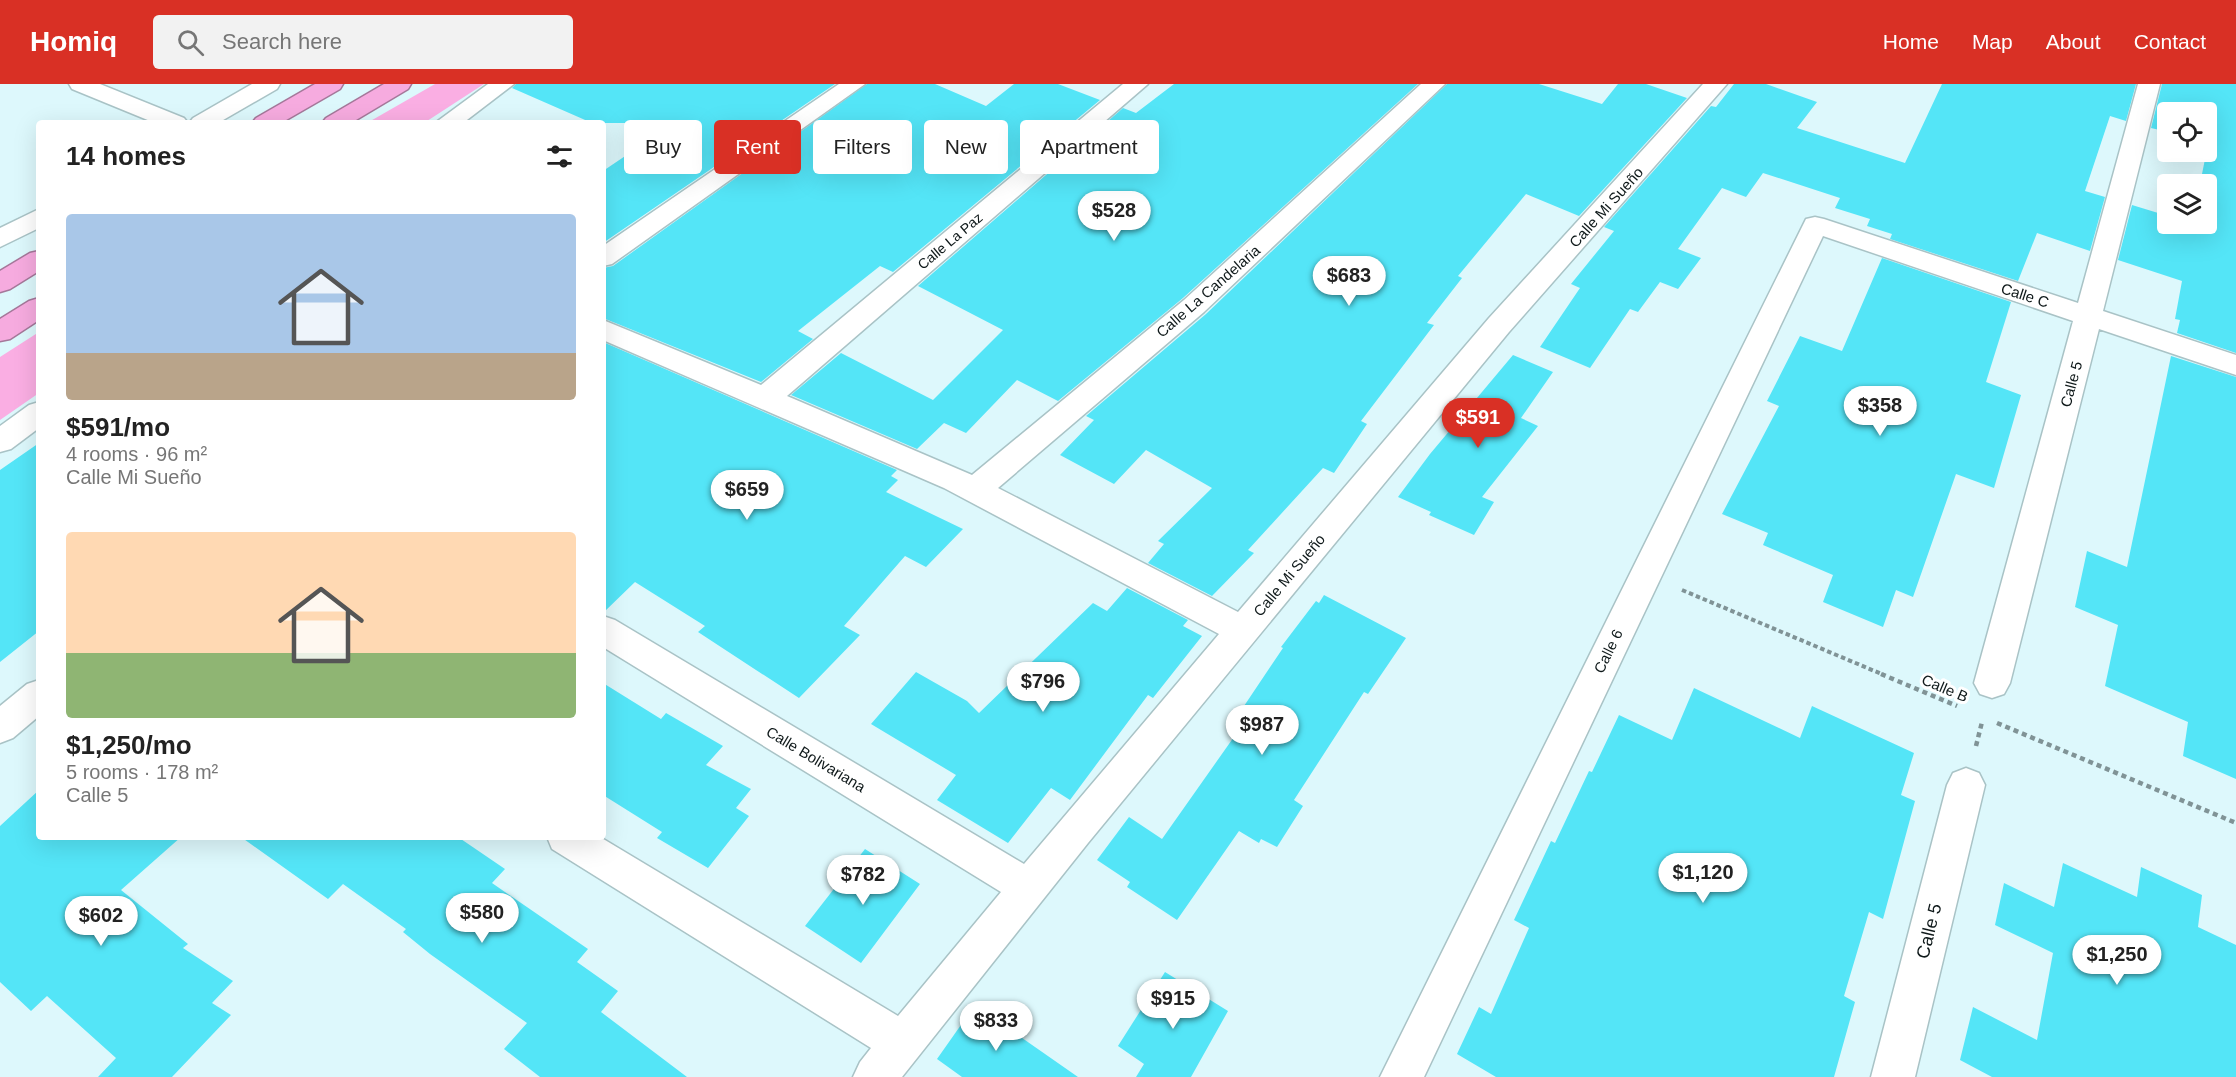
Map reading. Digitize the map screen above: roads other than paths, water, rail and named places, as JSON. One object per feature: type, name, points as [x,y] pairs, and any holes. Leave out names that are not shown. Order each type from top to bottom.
[{"type":"highway","points":[[269,120],[332,84]]},
{"type":"highway","points":[[339,120],[400,84]]},
{"type":"highway","points":[[0,283],[36,261]]},
{"type":"highway","points":[[0,332],[36,309]]},
{"type":"street","points":[[80,84],[169,120]]},
{"type":"street","points":[[206,120],[269,84]]},
{"type":"street","points":[[451,120],[503,84]]},
{"type":"street","points":[[606,256],[854,84]]},
{"type":"street","name":"Calle La Candelaria","points":[[975,490],[1194,306],[1434,84]]},
{"type":"street","name":"Calle Mi Sueño","points":[[875,1077],[1029,888],[1499,325],[1716,84]]},
{"type":"street","name":"Calle 5","points":[[1992,683],[2149,84]]},
{"type":"street","name":"Calle La Paz","points":[[764,399],[1126,86]]},
{"type":"street","points":[[0,239],[36,219]]},
{"type":"street","name":"Calle C","points":[[1815,225],[2236,365]]},
{"type":"street","name":"Calle 6","points":[[1402,1077],[1815,225]]},
{"type":"street","points":[[606,330],[975,490],[1243,631]]},
{"type":"street","points":[[0,441],[36,415]]},
{"type":"street","name":"Calle Bolivariana","points":[[606,632],[1029,888]]},
{"type":"street","points":[[0,727],[36,697]]},
{"type":"street","name":"Calle 5","points":[[1893,1077],[1966,785]]},
{"type":"street","points":[[571,840],[902,1043]]}]
